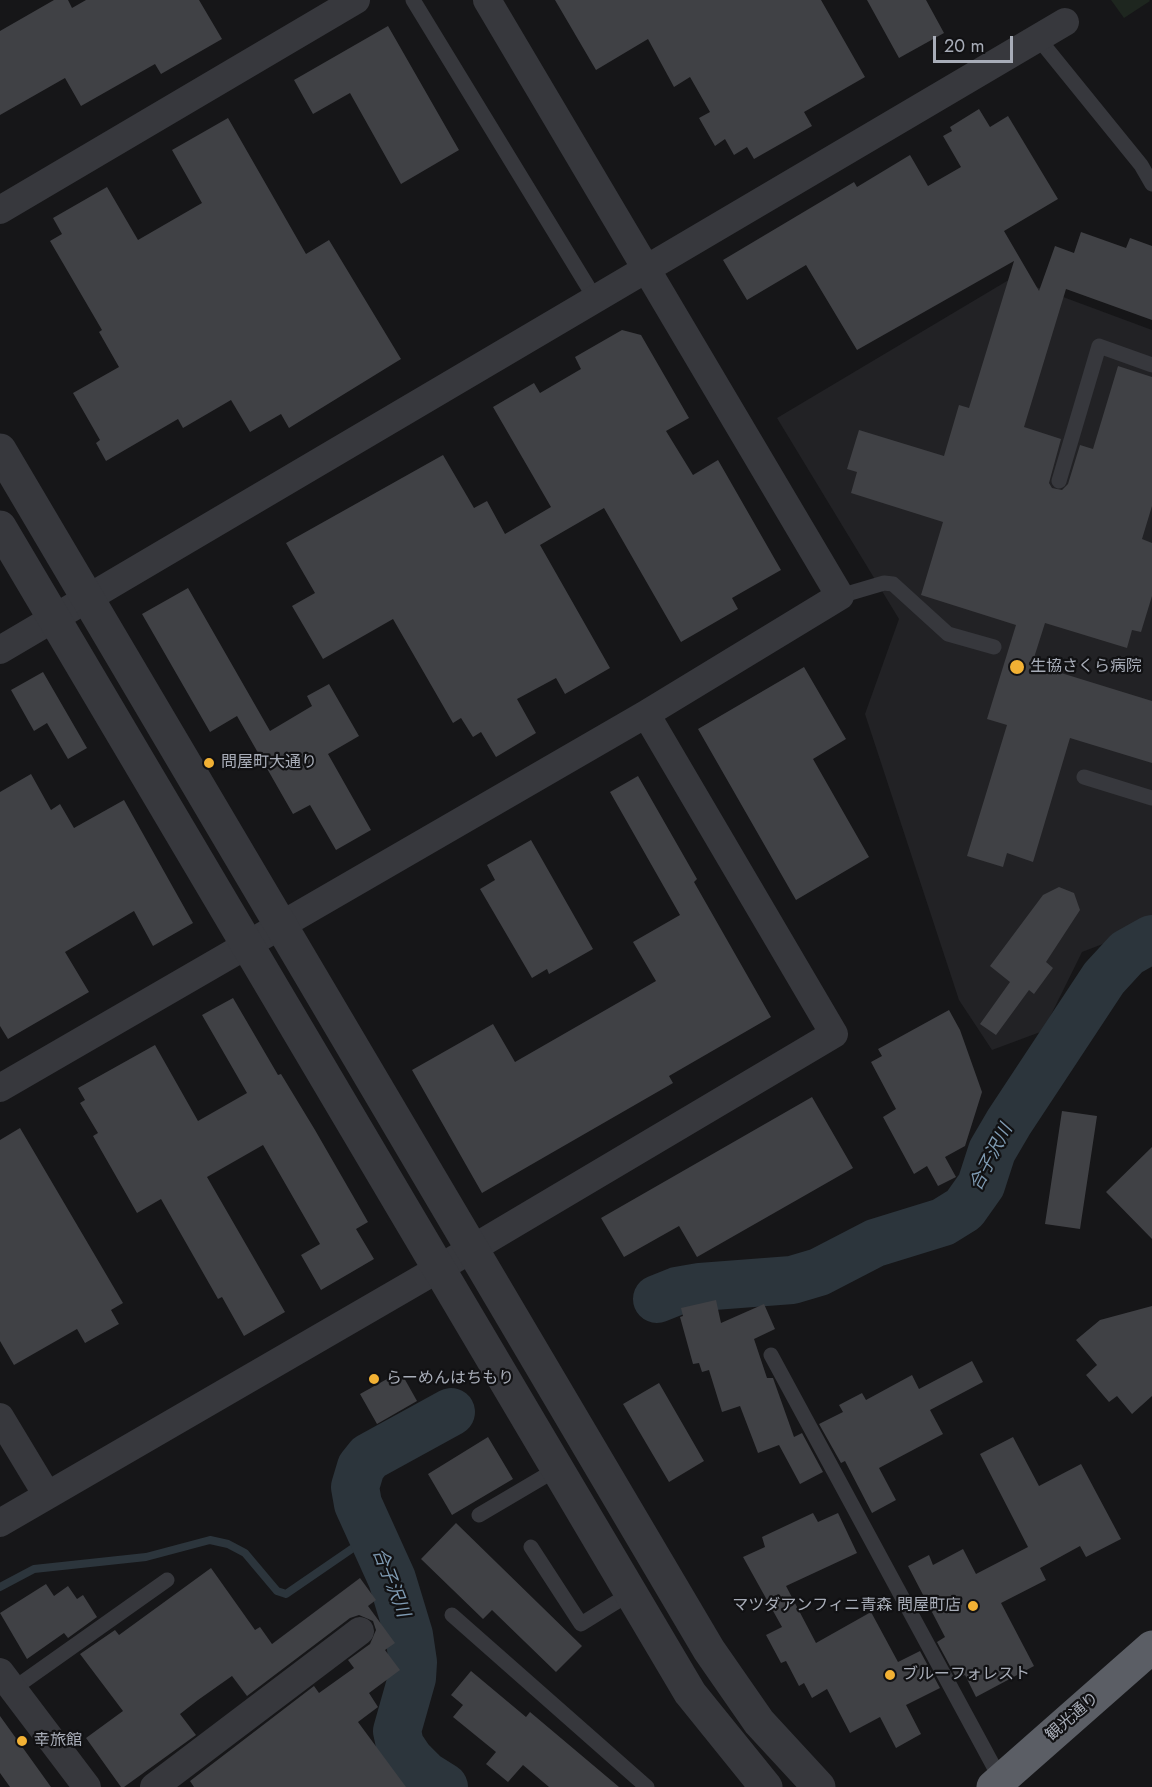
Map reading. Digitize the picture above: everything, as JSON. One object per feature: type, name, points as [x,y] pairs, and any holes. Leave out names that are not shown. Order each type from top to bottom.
[{"type":"highway","name":"観光通り","points":[[997,1784],[1152,1647]]},
{"type":"street","points":[[0,210],[356,0]]},
{"type":"street","points":[[0,1088],[246,943],[646,714],[840,596],[487,0]]},
{"type":"street","points":[[0,650],[1065,22]]},
{"type":"street","points":[[0,450],[471,1250],[724,1673],[759,1722],[819,1787]]},
{"type":"street","points":[[0,527],[690,1693],[766,1787]]},
{"type":"street","points":[[0,1523],[471,1250],[834,1034],[646,714]]},
{"type":"street","points":[[0,1417],[47,1495]]},
{"type":"street","points":[[154,1787],[360,1631]]},
{"type":"street","points":[[6,1680],[87,1787]]},
{"type":"lane","points":[[413,0],[596,300]]},
{"type":"lane","points":[[1038,38],[1141,165],[1152,184]]},
{"type":"lane","points":[[1059,481],[1099,346],[1152,365]]},
{"type":"lane","points":[[840,596],[884,583],[893,584],[948,634],[993,647]]},
{"type":"lane","points":[[1084,777],[1152,798]]},
{"type":"lane","points":[[771,1355],[997,1784]]},
{"type":"lane","points":[[479,1515],[557,1469]]},
{"type":"lane","points":[[531,1547],[581,1624],[631,1593]]},
{"type":"lane","points":[[6,1680],[167,1580]]},
{"type":"lane","points":[[452,1614],[647,1787]]},
{"type":"shaded area","points":[[1111,0],[1149,0],[1150,1],[1124,18]]},
{"type":"shaded area","name":"生協さくら病院","points":[[1012,278],[1152,330],[1152,925],[1082,952],[1043,1031],[992,1050],[959,1000],[865,714],[899,619],[777,418]]},
{"type":"building","points":[[54,0],[68,0],[72,8],[86,0],[199,0],[222,39],[161,74],[155,64],[81,106],[65,78],[0,115],[0,31]]},
{"type":"building","points":[[555,0],[821,0],[865,77],[804,112],[812,126],[754,159],[747,147],[734,155],[725,139],[715,146],[699,118],[710,112],[690,77],[674,87],[648,39],[596,70]]},
{"type":"building","points":[[867,0],[926,0],[944,33],[899,58]]},
{"type":"building","points":[[388,26],[459,150],[401,184],[350,93],[313,114],[294,80]]},
{"type":"building","points":[[979,109],[990,127],[1008,116],[1058,199],[1004,231],[1039,291],[1055,246],[1074,253],[1081,232],[1126,248],[1130,238],[1152,246],[1152,320],[1066,289],[1024,427],[1061,439],[1049,483],[1052,488],[1062,490],[1068,484],[1080,445],[1093,449],[1118,366],[1152,377],[1152,506],[1142,539],[1152,543],[1152,596],[1141,632],[1132,630],[1127,648],[1045,623],[1032,664],[1152,701],[1152,763],[1070,738],[1033,862],[1007,853],[1003,867],[967,856],[1007,725],[987,719],[1016,625],[921,595],[943,522],[851,493],[857,472],[847,469],[859,430],[944,456],[959,405],[969,408],[1014,261],[857,350],[806,265],[747,300],[723,260],[854,182],[857,187],[910,155],[928,186],[961,167],[943,136],[952,131],[950,127]]},
{"type":"building","points":[[228,118],[306,254],[329,240],[401,359],[289,428],[281,414],[250,432],[231,400],[183,428],[178,419],[106,461],[96,443],[100,440],[73,393],[119,367],[99,332],[102,330],[50,241],[62,234],[53,218],[107,187],[138,240],[202,203],[172,150]]},
{"type":"building","points":[[622,330],[641,335],[689,418],[666,431],[693,475],[718,460],[781,570],[732,598],[738,609],[681,642],[604,508],[540,545],[610,668],[565,694],[556,678],[517,699],[536,733],[496,757],[481,732],[473,737],[461,718],[453,723],[393,619],[323,659],[292,606],[315,593],[286,543],[443,455],[474,508],[487,501],[505,534],[551,507],[493,407],[534,383],[540,393],[581,369],[575,357]]},
{"type":"building","points":[[188,588],[270,731],[312,706],[307,696],[329,684],[359,736],[328,754],[371,830],[336,850],[310,805],[293,814],[237,716],[210,732],[142,614]]},
{"type":"building","points":[[804,667],[846,739],[813,759],[869,857],[796,900],[698,729]]},
{"type":"building","points":[[43,672],[87,748],[68,759],[47,723],[34,731],[11,690]]},
{"type":"building","points":[[31,774],[51,810],[60,804],[74,828],[124,800],[193,923],[153,946],[134,911],[65,952],[89,992],[8,1039],[0,1026],[0,792]]},
{"type":"building","points":[[638,776],[697,879],[694,882],[771,1017],[669,1076],[673,1083],[482,1193],[412,1070],[493,1024],[515,1062],[656,981],[633,942],[680,915],[610,792]]},
{"type":"building","points":[[531,840],[593,949],[549,974],[547,969],[532,978],[480,889],[495,880],[487,865]]},
{"type":"building","points":[[1059,887],[1074,893],[1080,910],[1046,962],[1053,968],[1034,994],[1029,990],[996,1035],[980,1024],[1010,982],[990,966],[1043,895]]},
{"type":"building","points":[[233,998],[278,1075],[281,1074],[315,1130],[368,1222],[356,1229],[374,1259],[321,1290],[301,1255],[320,1244],[263,1145],[207,1177],[285,1312],[244,1336],[222,1297],[218,1299],[161,1199],[137,1213],[93,1136],[98,1133],[80,1103],[85,1100],[78,1088],[155,1045],[198,1121],[247,1093],[202,1015]]},
{"type":"building","points":[[949,1010],[960,1030],[982,1092],[965,1146],[945,1157],[956,1177],[938,1186],[927,1166],[914,1174],[883,1117],[896,1109],[871,1062],[882,1056],[878,1049]]},
{"type":"building","points":[[812,1097],[853,1168],[697,1257],[679,1226],[624,1257],[601,1218]]},
{"type":"building","points":[[1062,1111],[1097,1116],[1080,1229],[1045,1224]]},
{"type":"building","points":[[20,1128],[123,1303],[111,1310],[119,1324],[85,1343],[77,1329],[14,1365],[0,1341],[0,1140]]},
{"type":"building","points":[[1152,1147],[1152,1239],[1106,1192]]},
{"type":"building","points":[[716,1300],[721,1323],[764,1304],[775,1329],[754,1339],[767,1378],[773,1378],[794,1437],[802,1433],[823,1472],[800,1484],[779,1445],[758,1453],[740,1406],[722,1412],[709,1370],[702,1372],[699,1363],[693,1364],[680,1317],[683,1316],[681,1308]]},
{"type":"building","points":[[1152,1306],[1152,1396],[1132,1414],[1117,1396],[1109,1402],[1086,1375],[1097,1365],[1076,1340],[1100,1320]]},
{"type":"building","points":[[972,1361],[983,1382],[930,1410],[943,1434],[879,1468],[896,1500],[872,1513],[845,1461],[841,1463],[819,1424],[843,1412],[839,1405],[862,1393],[866,1400],[912,1375],[919,1389]]},
{"type":"building","points":[[396,1374],[398,1378],[403,1376],[417,1401],[377,1424],[360,1394]]},
{"type":"building","points":[[659,1383],[704,1461],[669,1482],[623,1404]]},
{"type":"building","points":[[488,1437],[513,1479],[452,1515],[428,1474]]},
{"type":"building","points":[[1013,1437],[1039,1486],[1081,1464],[1121,1539],[1086,1557],[1080,1546],[1040,1568],[1046,1580],[1001,1603],[1034,1666],[976,1697],[965,1675],[957,1679],[937,1642],[945,1637],[908,1566],[929,1555],[933,1565],[963,1549],[976,1574],[1028,1547],[980,1454]]},
{"type":"building","points":[[813,1513],[818,1522],[838,1513],[857,1553],[786,1586],[816,1643],[871,1612],[898,1662],[920,1651],[940,1688],[906,1705],[921,1734],[896,1748],[880,1717],[850,1733],[827,1689],[812,1698],[804,1683],[799,1686],[786,1661],[781,1663],[766,1635],[782,1627],[743,1557],[765,1547],[762,1537]]},
{"type":"building","points":[[456,1523],[582,1646],[556,1672],[492,1610],[483,1619],[421,1559]]},
{"type":"building","points":[[211,1568],[255,1630],[260,1627],[272,1644],[360,1578],[376,1600],[368,1606],[395,1643],[385,1650],[400,1670],[369,1693],[378,1707],[358,1722],[406,1787],[194,1787],[190,1781],[314,1686],[319,1693],[354,1668],[348,1660],[370,1644],[376,1630],[373,1621],[359,1615],[350,1618],[247,1696],[232,1676],[198,1700],[180,1714],[196,1735],[121,1787],[86,1738],[123,1711],[80,1654],[115,1630],[119,1635]]},
{"type":"building","points":[[46,1584],[54,1596],[68,1586],[77,1599],[83,1595],[97,1617],[68,1638],[64,1633],[27,1659],[0,1613]]},
{"type":"building","points":[[471,1671],[526,1717],[530,1712],[619,1787],[549,1787],[523,1765],[508,1782],[486,1764],[496,1752],[453,1717],[463,1705],[451,1695]]},
{"type":"building","points":[[0,1716],[51,1787],[10,1787],[0,1773]]},
{"type":"waterway","name":"合子沢川","points":[[657,1299],[677,1291],[700,1287],[792,1280],[819,1272],[875,1243],[943,1222],[964,1209],[981,1185],[992,1151],[1009,1122],[1104,978],[1127,953],[1152,939]]},
{"type":"waterway","name":"合子沢川","points":[[444,1787],[425,1775],[410,1760],[400,1745],[397,1731],[412,1678],[413,1662],[409,1635],[392,1579],[358,1504],[355,1487],[361,1467],[369,1457],[451,1412]]},
{"type":"waterway","points":[[0,1587],[34,1569],[146,1557],[210,1540],[228,1544],[245,1553],[277,1591],[286,1594],[372,1535]]},
{"type":"place","name":"生協さくら病院","points":[[1017,667]]},
{"type":"place","name":"問屋町大通り","points":[[209,763]]},
{"type":"place","name":"らーめんはちもり","points":[[374,1379]]},
{"type":"place","name":"マツダアンフィニ青森 問屋町店","points":[[973,1606]]},
{"type":"place","name":"ブルーフォレスト","points":[[890,1675]]},
{"type":"place","name":"幸旅館","points":[[22,1741]]}]
